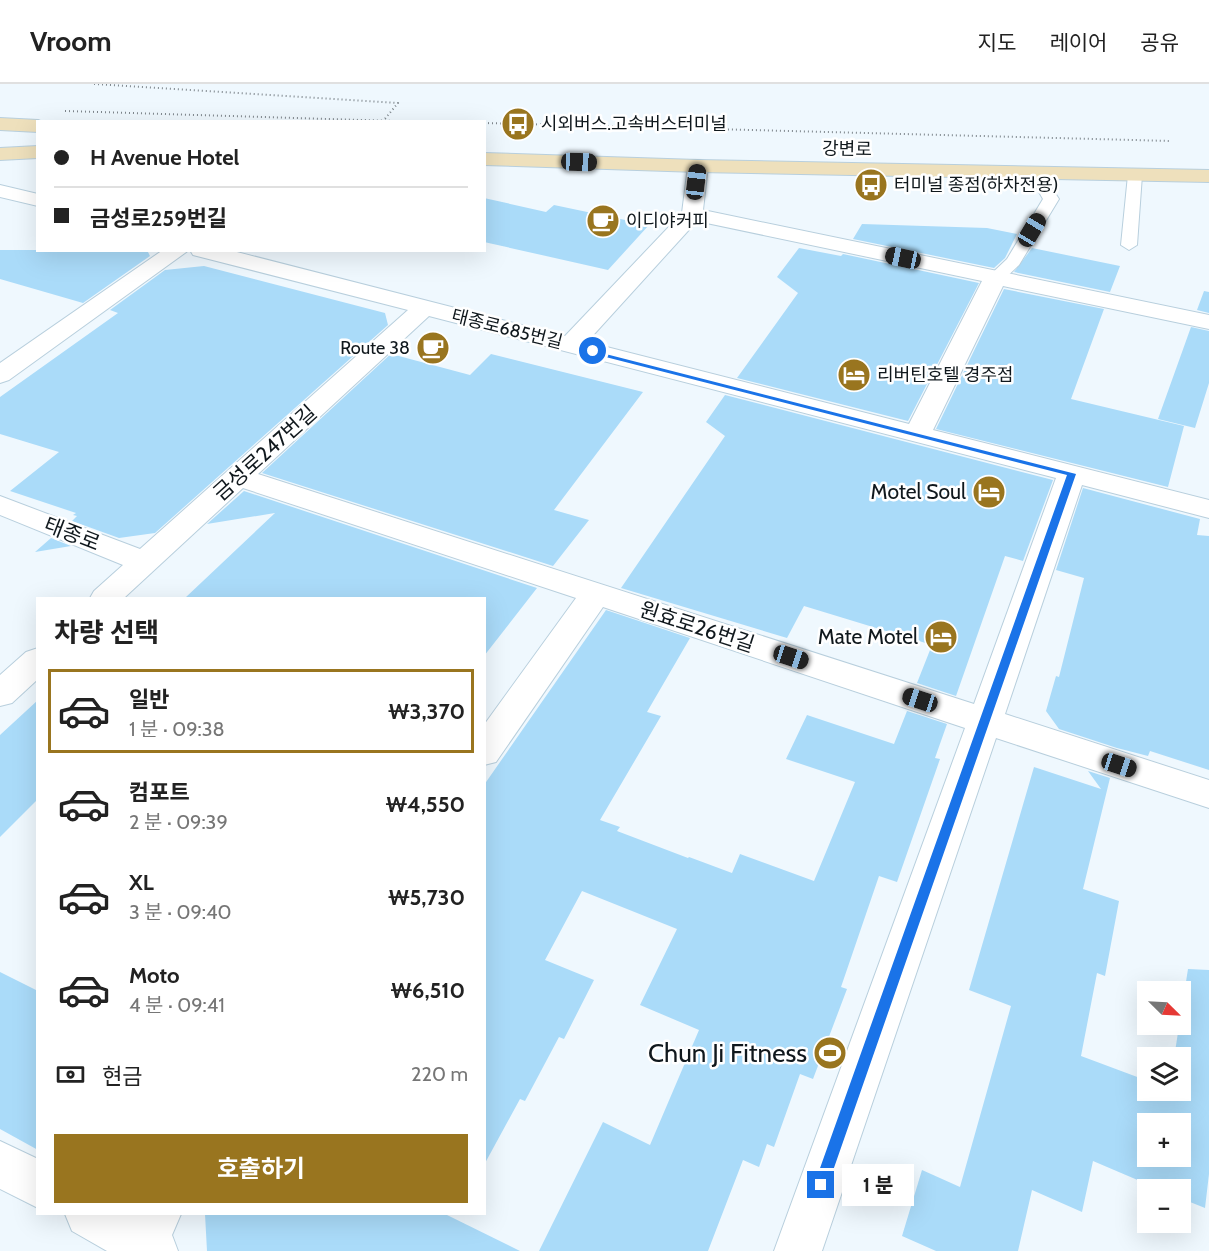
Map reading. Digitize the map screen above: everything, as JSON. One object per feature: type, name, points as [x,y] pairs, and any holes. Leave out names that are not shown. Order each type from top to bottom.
[{"type":"street","points":[[0,124],[36,126]]},
{"type":"street","points":[[0,142],[36,144]]},
{"type":"street","points":[[0,154],[36,152]]},
{"type":"street","name":"강변로","points":[[486,159],[698,166],[1209,176]]},
{"type":"street","points":[[570,345],[692,214],[698,166]]},
{"type":"street","points":[[0,191],[36,200]]},
{"type":"street","points":[[692,214],[1209,322]]},
{"type":"street","points":[[0,375],[175,252]]},
{"type":"street","name":"태종로685번길","points":[[209,252],[1209,508]]},
{"type":"street","points":[[917,434],[996,277]]},
{"type":"street","name":"금성로247번길","points":[[106,597],[424,308]]},
{"type":"street","points":[[798,1251],[1072,474]]},
{"type":"street","name":"원효로26번길","points":[[239,477],[1209,794]]},
{"type":"street","name":"태종로","points":[[0,505],[145,562]]},
{"type":"street","points":[[486,749],[596,594]]},
{"type":"street","points":[[0,694],[36,662]]},
{"type":"street","points":[[0,1164],[36,1184]]},
{"type":"street","points":[[90,1215],[145,1239]]},
{"type":"lane","points":[[996,277],[1013,262],[1051,199],[1035,173]]},
{"type":"lane","points":[[1129,245],[1135,175]]},
{"type":"path","points":[[55,111],[384,120],[398,103],[94,84]]},
{"type":"path","points":[[486,123],[1173,141]]},
{"type":"building","points":[[486,198],[546,212],[554,205],[649,225],[608,270],[486,242]]},
{"type":"building","points":[[862,224],[987,228],[1017,234],[1005,258],[994,268],[853,239]]},
{"type":"building","points":[[799,248],[841,256],[843,254],[979,283],[908,421],[737,378],[798,293],[777,277]]},
{"type":"building","points":[[1032,248],[1120,266],[1110,292],[1014,272]]},
{"type":"building","points":[[0,250],[148,252],[150,256],[83,303],[0,279]]},
{"type":"building","points":[[204,266],[385,313],[388,325],[155,533],[119,538],[72,521],[77,516],[73,515],[76,513],[10,491],[59,452],[0,434],[0,397],[118,313],[110,310],[165,270]]},
{"type":"building","points":[[1004,289],[1104,309],[1071,399],[1184,426],[1168,487],[936,429]]},
{"type":"building","points":[[1204,291],[1209,292],[1209,313],[1197,310]]},
{"type":"building","points":[[1191,327],[1209,331],[1209,383],[1195,428],[1158,419]]},
{"type":"building","points":[[394,351],[395,355],[470,375],[491,354],[643,392],[554,510],[589,520],[553,566],[262,473]]},
{"type":"building","points":[[725,395],[1053,480],[1023,561],[1005,556],[956,696],[917,683],[932,645],[804,606],[787,638],[621,588],[725,436],[706,422]]},
{"type":"building","points":[[1083,488],[1200,519],[1197,535],[1209,536],[1209,770],[1150,751],[1148,756],[1117,748],[1059,729],[1046,711],[1056,676],[1059,677],[1084,578],[1056,570]]},
{"type":"building","points":[[244,491],[537,588],[486,653],[486,597],[186,597],[275,513],[207,524]]},
{"type":"building","points":[[51,538],[71,546],[35,552]]},
{"type":"building","points":[[606,610],[690,638],[647,712],[661,716],[600,820],[620,827],[617,831],[732,873],[740,854],[814,881],[855,782],[786,759],[807,715],[894,744],[907,711],[947,724],[935,758],[940,759],[897,882],[879,876],[841,987],[847,989],[813,1079],[800,1074],[774,1147],[767,1144],[759,1167],[743,1160],[708,1251],[539,1251],[603,1122],[650,1145],[699,1030],[640,1005],[677,929],[582,891],[545,960],[594,980],[564,1039],[559,1037],[525,1101],[520,1099],[486,1161],[486,782]]},
{"type":"building","points":[[36,702],[36,801],[0,837],[0,735]]},
{"type":"building","points":[[1034,767],[1101,789],[1088,771],[1110,778],[1083,889],[1119,901],[1105,976],[1097,973],[1081,1056],[1137,1077],[1137,1101],[1191,1101],[1191,1047],[1176,1047],[1178,1035],[1191,1035],[1191,981],[1186,981],[1188,969],[1209,970],[1209,1174],[1205,1208],[1191,1202],[1191,1179],[1137,1180],[1093,1161],[1082,1212],[1032,1190],[1018,1251],[936,1251],[902,1236],[922,1170],[960,1187],[1011,1006],[969,990]]},
{"type":"building","points":[[0,972],[36,990],[36,1149],[0,1129]]},
{"type":"building","points":[[205,1215],[447,1215],[520,1251],[207,1251]]},
{"type":"place","name":"시외버스.고속버스터미널","points":[[518,124]]},
{"type":"place","name":"터미널 종점(하차전용)","points":[[871,185]]},
{"type":"place","name":"이디야커피","points":[[603,221]]},
{"type":"place","name":"Route 38","points":[[433,348]]},
{"type":"place","name":"리버틴호텔 경주점","points":[[854,375]]},
{"type":"place","name":"Motel Soul","points":[[989,492]]},
{"type":"place","name":"Mate Motel","points":[[941,637]]},
{"type":"place","name":"Chun Ji Fitness","points":[[830,1053]]},
{"type":"route","points":[[593,351],[1072,474],[821,1185]]}]
